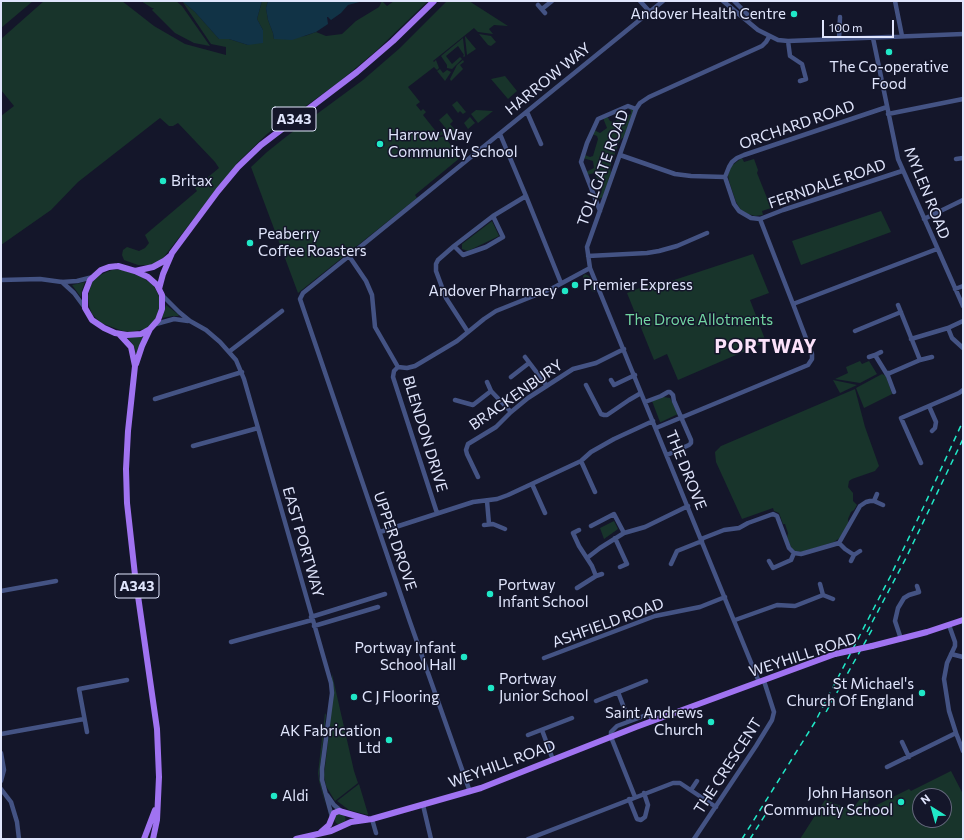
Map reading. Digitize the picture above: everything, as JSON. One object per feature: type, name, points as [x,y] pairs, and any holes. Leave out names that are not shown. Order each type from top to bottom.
[{"type":"main road","name":"A343","points":[[161,292],[163,274],[172,254],[218,191],[238,167],[260,145],[357,72],[393,41],[434,1]]},
{"type":"main road","name":"A343","points":[[135,270],[147,269],[158,265],[172,254]]},
{"type":"main road","points":[[113,267],[135,270],[148,277],[161,292],[162,309],[156,324],[150,329],[137,335],[127,335],[119,334],[94,322],[85,308],[85,293],[88,284],[93,277],[101,270],[113,267]]},
{"type":"main road","name":"A343","points":[[150,329],[135,366],[128,431],[126,468],[127,503],[134,568],[157,729],[159,776],[157,820],[153,839]]},
{"type":"main road","name":"A343","points":[[119,334],[131,347],[135,366]]},
{"type":"main road","name":"WEYHILL ROAD","points":[[296,839],[331,831],[355,821],[371,819],[470,792],[653,721],[835,654],[901,639],[963,620]]},
{"type":"main road","name":"A343","points":[[144,839],[157,806]]},
{"type":"main road","points":[[343,811],[371,819]]},
{"type":"main road","points":[[343,811],[348,818],[346,824]]},
{"type":"main road","name":"WEYHILL ROAD","points":[[317,835],[327,828],[336,812],[343,811]]},
{"type":"main road","points":[[332,819],[334,824],[339,827]]},
{"type":"street","points":[[538,4],[543,11],[552,1]]},
{"type":"street","points":[[640,1],[650,12]]},
{"type":"street","name":"HARROW WAY","points":[[300,299],[303,293],[663,1]]},
{"type":"street","points":[[723,1],[745,20],[769,37],[778,40],[788,41],[963,34]]},
{"type":"street","points":[[734,1],[751,18]]},
{"type":"street","points":[[895,1],[902,36]]},
{"type":"street","points":[[839,39],[840,17]]},
{"type":"street","name":"TOLLGATE ROAD","points":[[590,268],[587,247],[636,110],[640,104],[649,97],[762,46],[769,37]]},
{"type":"street","name":"MYLEN ROAD","points":[[873,38],[888,114],[902,171],[963,306]]},
{"type":"street","points":[[788,41],[790,56],[802,64],[806,79],[800,81]]},
{"type":"street","points":[[888,114],[963,99]]},
{"type":"street","points":[[600,211],[581,162],[587,143],[598,119],[628,106],[636,110]]},
{"type":"street","name":"ORCHARD ROAD","points":[[725,177],[732,162],[744,154],[887,107]]},
{"type":"street","points":[[527,112],[541,144]]},
{"type":"street","points":[[500,134],[561,283]]},
{"type":"street","points":[[620,155],[675,174],[725,177],[734,204],[739,211],[751,218],[760,219],[812,357],[812,362],[810,364],[656,428]]},
{"type":"street","points":[[956,159],[963,158]]},
{"type":"street","name":"FERNDALE ROAD","points":[[760,219],[902,171]]},
{"type":"street","points":[[468,332],[446,298],[435,267],[438,260],[454,246],[493,216],[526,196]]},
{"type":"street","points":[[595,200],[604,201]]},
{"type":"street","points":[[924,219],[963,200]]},
{"type":"street","points":[[454,246],[463,255],[486,247],[503,237],[493,216]]},
{"type":"street","points":[[588,256],[659,251],[677,246],[707,233]]},
{"type":"street","points":[[793,304],[937,249]]},
{"type":"street","name":"BLENDON DRIVE","points":[[349,256],[366,281],[372,295],[375,328],[398,367],[394,371],[393,377],[437,513]]},
{"type":"street","points":[[398,367],[407,368],[415,366],[457,341],[484,319],[496,312],[551,288],[590,268]]},
{"type":"street","name":"THE DROVE","points":[[590,268],[761,682]]},
{"type":"street","points":[[1,280],[40,279],[62,282],[77,282],[93,277]]},
{"type":"street","points":[[62,282],[74,293],[85,308]]},
{"type":"street","points":[[955,289],[963,286]]},
{"type":"street","name":"EAST PORTWAY","points":[[161,292],[175,309],[190,321],[213,335],[230,352],[242,372],[332,688],[322,769],[322,780],[332,819]]},
{"type":"street","name":"UPPER DROVE","points":[[300,299],[470,792]]},
{"type":"street","points":[[898,305],[920,360]]},
{"type":"street","points":[[230,352],[282,311]]},
{"type":"street","points":[[855,331],[901,312]]},
{"type":"street","points":[[156,324],[174,319],[190,321]]},
{"type":"street","points":[[912,339],[948,328],[963,321]]},
{"type":"street","points":[[948,328],[952,338],[963,348]]},
{"type":"street","name":"BRACKENBURY","points":[[478,477],[467,454],[466,450],[468,444],[496,427],[528,398],[573,369],[596,363],[624,349]]},
{"type":"street","points":[[869,357],[881,352]]},
{"type":"street","points":[[875,355],[886,373],[894,392]]},
{"type":"street","points":[[525,357],[547,386]]},
{"type":"street","points":[[886,373],[890,373],[920,360],[932,357]]},
{"type":"street","points":[[511,376],[529,363]]},
{"type":"street","points":[[156,399],[242,372]]},
{"type":"street","points":[[611,380],[614,385],[635,375]]},
{"type":"street","points":[[487,382],[491,392],[511,412]]},
{"type":"street","points":[[586,385],[601,414],[604,415],[607,415],[641,393]]},
{"type":"street","points":[[922,462],[900,416],[929,406],[963,390]]},
{"type":"street","points":[[455,400],[473,405],[491,392]]},
{"type":"street","points":[[645,402],[668,392],[673,395],[691,443],[667,455]]},
{"type":"street","points":[[929,406],[936,422],[935,428],[932,431]]},
{"type":"street","points":[[380,532],[473,502],[497,499],[581,461],[591,452],[614,439],[653,421]]},
{"type":"street","points":[[194,446],[258,428]]},
{"type":"street","points":[[581,461],[595,492]]},
{"type":"street","points":[[532,484],[545,513]]},
{"type":"street","points":[[874,501],[877,494]]},
{"type":"street","points":[[487,501],[487,524],[505,529]]},
{"type":"street","points":[[671,564],[677,551],[724,530],[739,528],[748,522],[773,514],[777,516],[789,548],[794,553],[801,554],[839,543],[860,506],[866,502],[874,501],[883,505]]},
{"type":"street","points":[[587,558],[624,533],[645,527],[688,506]]},
{"type":"street","points":[[591,526],[614,514],[624,533]]},
{"type":"street","points":[[579,530],[572,534],[596,576]]},
{"type":"street","points":[[615,538],[628,565],[620,567]]},
{"type":"street","points":[[839,543],[854,555]]},
{"type":"street","points":[[851,561],[854,555],[860,551]]},
{"type":"street","points":[[773,568],[789,562],[794,557],[794,553]]},
{"type":"street","points":[[769,561],[776,574]]},
{"type":"street","points":[[576,588],[602,574]]},
{"type":"street","points":[[1,591],[56,580]]},
{"type":"street","points":[[820,584],[823,595]]},
{"type":"street","points":[[901,639],[895,621],[898,608],[904,598],[919,592],[917,586]]},
{"type":"street","points":[[231,642],[385,594]]},
{"type":"street","points":[[735,620],[777,605],[794,606],[823,595],[833,599]]},
{"type":"street","name":"ASHFIELD ROAD","points":[[544,658],[655,616],[700,607],[725,596]]},
{"type":"street","points":[[314,626],[378,607]]},
{"type":"street","points":[[949,625],[955,646],[947,663],[944,679],[949,711],[963,751]]},
{"type":"street","points":[[951,654],[963,658]]},
{"type":"street","points":[[87,732],[79,689],[127,680]]},
{"type":"street","points":[[596,701],[646,681]]},
{"type":"street","name":"THE CRESCENT","points":[[694,839],[756,746],[774,715],[774,711],[761,682]]},
{"type":"street","points":[[618,692],[629,721]]},
{"type":"street","name":"WEYHILL ROAD","points":[[611,737],[611,732],[614,728],[629,721],[649,714],[653,721]]},
{"type":"street","points":[[528,735],[572,718]]},
{"type":"street","points":[[1,734],[84,719]]},
{"type":"street","points":[[542,730],[554,760]]},
{"type":"street","points":[[887,767],[956,733]]},
{"type":"street","points":[[611,737],[635,797]]},
{"type":"street","points":[[902,742],[909,757]]},
{"type":"street","points":[[1,754],[4,770],[1,781]]},
{"type":"street","points":[[691,790],[696,781]]},
{"type":"street","points":[[528,839],[676,782],[680,783],[716,807]]},
{"type":"street","points":[[1,789],[11,802],[18,839]]},
{"type":"street","name":"EAST PORTWAY","points":[[326,794],[334,805],[343,811]]},
{"type":"street","points":[[629,800],[637,819],[641,820],[645,817],[648,805],[644,794]]},
{"type":"street","points":[[423,804],[431,839]]},
{"type":"street","points":[[371,819],[376,833]]},
{"type":"street","points":[[543,833],[544,839]]},
{"type":"green space","points":[[1,1],[33,1],[1,28]]},
{"type":"green space","points":[[44,1],[122,1],[154,26],[185,44],[226,55],[226,47],[211,44],[182,1],[195,12],[219,39],[229,39],[248,45],[263,30],[257,19],[262,1],[268,1],[266,8],[274,39],[305,36],[316,32],[326,36],[342,34],[356,21],[379,7],[382,1],[387,6],[394,1],[428,1],[376,51],[339,82],[267,134],[238,162],[163,258],[150,265],[138,265],[124,260],[122,255],[123,250],[127,247],[139,251],[145,248],[149,243],[145,235],[197,191],[195,188],[219,168],[178,123],[173,126],[169,126],[160,118],[78,182],[51,210],[1,245],[1,116],[14,106],[1,90],[1,39]]},
{"type":"green space","points":[[141,1],[176,1],[182,6],[210,46],[194,43],[175,33],[152,10],[154,8]]},
{"type":"green space","name":"Harrow Way Community School","points":[[447,1],[469,1],[508,26],[494,25],[489,29],[493,34],[478,32],[474,28],[433,61],[434,62],[436,60],[439,68],[437,70],[434,67],[408,87],[420,102],[416,105],[421,111],[423,109],[426,112],[423,115],[438,134],[441,131],[444,134],[436,137],[446,136],[446,139],[461,157],[415,195],[417,198],[298,293],[251,167],[287,136],[363,80],[400,48]]},
{"type":"green space","points":[[479,34],[491,36],[496,42],[491,46],[488,45]]},
{"type":"green space","points":[[465,37],[476,49],[467,55]]},
{"type":"green space","points":[[463,38],[465,56],[463,56],[464,55],[458,46],[446,56],[452,64],[460,57],[462,59],[452,69],[447,68],[447,65],[441,56]]},
{"type":"green space","points":[[463,60],[464,62],[460,65],[463,69],[451,81],[450,79],[457,65]]},
{"type":"green space","points":[[440,69],[443,73],[447,70],[451,72],[445,81],[437,71]]},
{"type":"green space","points":[[505,76],[517,91],[508,99],[491,79]]},
{"type":"green space","points":[[457,101],[466,112],[463,114],[460,111],[458,113],[452,105]]},
{"type":"green space","points":[[628,108],[633,110],[633,112],[624,137],[620,140],[610,167],[611,173],[603,197],[599,199],[595,196],[601,194],[602,188],[594,173],[587,175],[586,172],[594,168],[593,161],[583,158],[585,155],[590,157],[593,156],[598,139],[597,136],[592,134],[594,130],[600,133],[607,128],[603,118],[607,116],[610,121],[613,122],[631,114],[631,111]]},
{"type":"green space","points":[[476,110],[493,111],[478,123],[471,114]]},
{"type":"green space","points":[[447,113],[453,121],[450,124],[461,137],[456,141],[439,120]]},
{"type":"green space","points":[[470,117],[475,123],[468,129],[464,123]]},
{"type":"green space","points":[[742,158],[744,162],[754,159],[758,170],[757,173],[771,208],[762,211],[763,215],[755,216],[748,214],[741,210],[736,202],[728,175],[731,166]]},
{"type":"green space","points":[[881,211],[891,232],[801,265],[792,241]]},
{"type":"green space","points":[[492,221],[499,236],[468,251],[462,249],[462,244]]},
{"type":"green space","name":"The Drove Allotments","points":[[753,254],[769,293],[750,300],[766,342],[678,380],[667,354],[654,360],[627,293],[650,284],[659,285]]},
{"type":"green space","points":[[112,270],[123,270],[142,277],[153,285],[160,299],[156,319],[150,326],[145,329],[130,332],[123,331],[101,323],[92,314],[88,296],[92,282],[102,274]]},
{"type":"green space","points":[[585,274],[589,276],[596,290],[595,292],[592,291],[587,277],[583,278]]},
{"type":"green space","points":[[85,282],[82,290],[81,297],[72,285]]},
{"type":"green space","points":[[166,305],[179,315],[162,318]]},
{"type":"green space","points":[[143,336],[136,356],[135,348],[128,338]]},
{"type":"green space","points":[[860,361],[862,364],[869,361],[877,374],[860,383],[835,379],[848,373],[846,367]]},
{"type":"green space","points":[[882,374],[886,376],[892,394],[864,408],[856,388]]},
{"type":"green space","points":[[833,380],[857,385],[840,393]]},
{"type":"green space","points":[[855,389],[865,427],[879,466],[875,471],[849,481],[848,487],[853,493],[853,501],[857,505],[851,512],[848,523],[841,537],[834,542],[802,552],[795,551],[792,549],[787,538],[788,533],[785,524],[783,524],[779,513],[774,511],[773,508],[742,519],[716,462],[715,452],[721,446]]},
{"type":"green space","points":[[663,397],[670,398],[678,414],[660,422],[652,401]]},
{"type":"green space","points":[[614,521],[618,529],[604,539],[600,528]]},
{"type":"green space","points":[[332,674],[358,783],[335,801],[326,786],[324,775],[329,733]]},
{"type":"green space","points":[[325,713],[319,776],[326,807],[318,773]]},
{"type":"green space","name":"John Hanson Community School","points":[[951,771],[963,794],[963,839],[800,839],[825,800],[852,810],[865,792],[870,798],[866,806],[867,810],[909,789],[912,790],[912,828],[952,828],[952,788],[917,788]]},
{"type":"green space","points":[[359,784],[368,815],[349,810],[337,801]]},
{"type":"green space","points":[[340,813],[344,815],[346,819],[344,823],[340,825],[336,823],[334,819],[336,815]]},
{"type":"water","points":[[182,1],[262,1],[257,19],[263,30],[263,43],[248,45],[229,39],[219,39],[195,12]]},
{"type":"water","points":[[268,1],[363,1],[348,5],[341,13],[331,20],[327,17],[328,24],[316,32],[292,40],[274,39],[266,8]]},
{"type":"railway","points":[[742,839],[815,722],[890,577],[963,421]]},
{"type":"railway","points":[[867,632],[906,558],[963,439]]},
{"type":"railway","points":[[826,712],[873,628]]},
{"type":"railway","points":[[750,839],[767,812]]},
{"type":"place","name":"Andover Health Centre","points":[[794,14]]},
{"type":"place","name":"The Co-operative Food","points":[[889,52]]},
{"type":"place","name":"Harrow Way Community School","points":[[380,144]]},
{"type":"place","name":"Britax","points":[[163,181]]},
{"type":"place","name":"Peaberry Coffee Roasters","points":[[250,243]]},
{"type":"place","name":"Premier Express","points":[[575,285]]},
{"type":"place","name":"Andover Pharmacy","points":[[565,291]]},
{"type":"place","name":"Portway Infant School","points":[[490,594]]},
{"type":"place","name":"Portway Infant School Hall","points":[[464,657]]},
{"type":"place","name":"Portway Junior School","points":[[491,688]]},
{"type":"place","name":"St Michael's Church Of England","points":[[922,693]]},
{"type":"place","name":"C J Flooring","points":[[354,697]]},
{"type":"place","name":"Saint Andrews Church","points":[[711,722]]},
{"type":"place","name":"AK Fabrication Ltd","points":[[389,740]]},
{"type":"place","name":"Aldi","points":[[274,796]]},
{"type":"place","name":"John Hanson Community School","points":[[901,802]]},
{"type":"district","name":"PORTWAY","points":[[766,347]]}]
